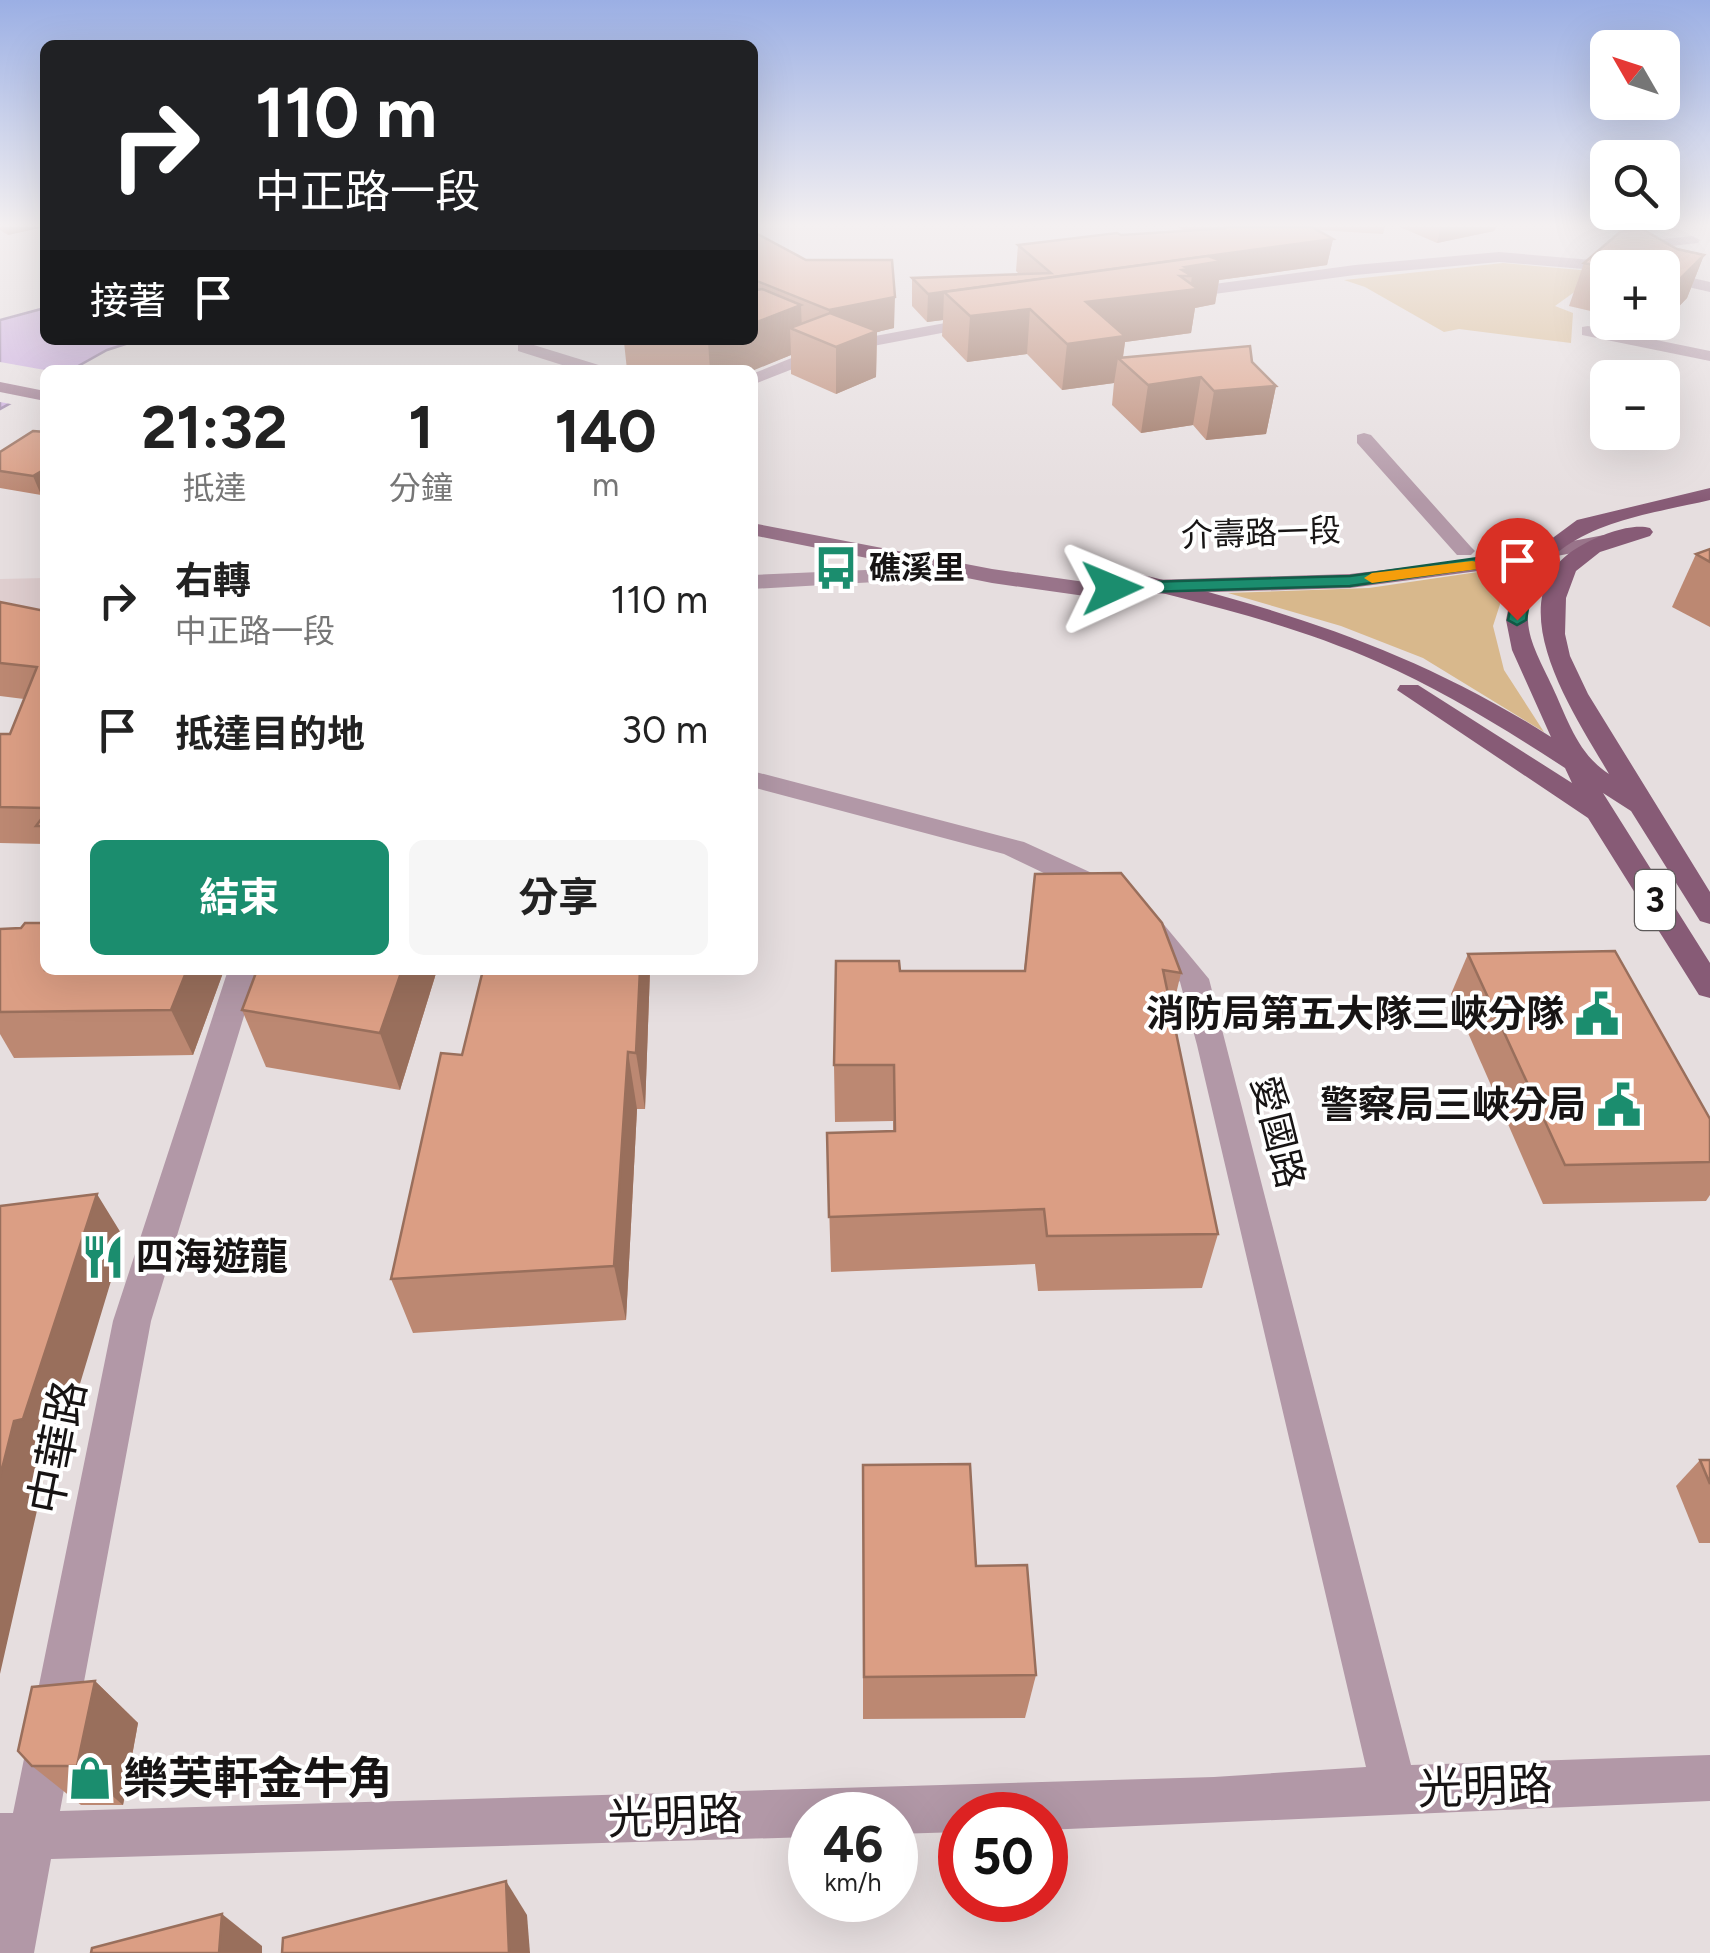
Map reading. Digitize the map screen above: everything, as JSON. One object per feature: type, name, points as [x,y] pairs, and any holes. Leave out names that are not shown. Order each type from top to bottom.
[{"type":"main road","points":[[0,374],[40,382]]},
{"type":"main road","points":[[0,387],[40,395]]},
{"type":"main road","name":"介壽路一段","points":[[758,530],[919,562],[1088,579],[1384,561],[1464,551],[1710,494]]},
{"type":"main road","name":"介壽路一段","points":[[758,512],[1006,559],[1088,579]]},
{"type":"main road","name":"介壽路一段","points":[[1166,588],[1350,581],[1542,554],[1710,516]]},
{"type":"main road","name":"3","points":[[1584,524],[1542,554],[1523,591],[1517,620],[1524,650],[1599,814],[1710,987]]},
{"type":"main road","name":"3","points":[[1604,542],[1568,567],[1555,596],[1552,626],[1558,656],[1638,805],[1710,914]]},
{"type":"main road","points":[[1088,579],[1166,588],[1266,615],[1405,666],[1478,704],[1638,805]]},
{"type":"main road","points":[[1088,579],[1347,660],[1428,698],[1599,814]]},
{"type":"street","points":[[758,378],[827,350],[998,319]]},
{"type":"street","points":[[1588,331],[1710,356]]},
{"type":"street","points":[[797,337],[827,350]]},
{"type":"street","points":[[524,347],[580,365]]},
{"type":"street","points":[[1364,439],[1464,551]]},
{"type":"street","points":[[758,582],[893,576],[919,562]]},
{"type":"street","name":"愛國路","points":[[758,781],[1014,848],[1099,885],[1154,928],[1194,979],[1394,1788]]},
{"type":"street","name":"中華路","points":[[9,1953],[17,1835],[132,1320],[242,975]]},
{"type":"street","name":"光明路","points":[[17,1835],[1195,1802],[1394,1788],[1710,1778]]},
{"type":"shaded area","points":[[40,318],[40,345],[122,345],[80,365],[40,365],[40,387],[0,409],[0,320]]},
{"type":"shaded area","points":[[1420,318],[1573,318],[1571,343],[1459,329],[1444,332]]},
{"type":"shaded area","points":[[1512,567],[1493,626],[1504,670],[1544,732],[1423,658],[1341,626],[1228,593],[1369,588]]},
{"type":"shaded area","points":[[40,578],[40,697],[0,690],[0,579]]},
{"type":"pier","points":[[0,362],[40,369],[40,393],[16,405],[0,402]]},
{"type":"building","points":[[816,318],[843,318],[877,331],[836,347],[790,328]]},
{"type":"building","points":[[1040,318],[1105,318],[1125,336],[1067,344]]},
{"type":"building","points":[[1250,346],[1252,362],[1276,386],[1214,391],[1201,377],[1148,385],[1118,358]]},
{"type":"building","points":[[33,431],[40,432],[40,472],[33,476],[0,471],[0,452]]},
{"type":"building","points":[[1710,549],[1710,562],[1696,554]]},
{"type":"building","points":[[0,602],[40,610],[40,808],[0,807],[0,734],[10,734],[37,667],[0,663]]},
{"type":"building","points":[[1121,873],[1162,923],[1181,973],[1163,970],[1218,1234],[1047,1236],[1044,1209],[829,1217],[827,1133],[895,1131],[894,1065],[834,1065],[836,961],[899,961],[900,971],[1025,971],[1035,874]]},
{"type":"building","points":[[25,923],[40,923],[40,975],[185,975],[171,1010],[0,1012],[0,929],[21,928]]},
{"type":"building","points":[[1615,951],[1710,1119],[1710,1162],[1565,1165],[1468,954]]},
{"type":"building","points":[[255,975],[400,975],[380,1033],[242,1010]]},
{"type":"building","points":[[482,975],[640,975],[636,1053],[628,1052],[614,1266],[391,1279],[441,1053],[462,1055]]},
{"type":"building","points":[[97,1194],[23,1419],[14,1421],[0,1477],[0,1206]]},
{"type":"building","points":[[1700,1460],[1710,1460],[1710,1484]]},
{"type":"building","points":[[970,1464],[976,1566],[1027,1565],[1036,1675],[864,1677],[863,1465]]},
{"type":"building","points":[[95,1681],[77,1766],[32,1766],[18,1751],[32,1687]]},
{"type":"building","points":[[506,1881],[509,1953],[282,1953],[283,1938]]},
{"type":"building","points":[[222,1914],[219,1953],[91,1953],[92,1948]]},
{"type":"slow traffic","points":[[1372,578],[1472,565]]},
{"type":"place","name":"礁溪里","points":[[836,568]]},
{"type":"place","name":"消防局第五大隊三峽分隊","points":[[1597,1014]]},
{"type":"place","name":"警察局三峽分局","points":[[1619,1105]]},
{"type":"place","name":"四海遊龍","points":[[103,1257]]},
{"type":"place","name":"樂芙軒金牛角","points":[[90,1778]]},
{"type":"route","points":[[1112,588],[1350,581],[1542,554],[1523,591],[1517,620]]}]
